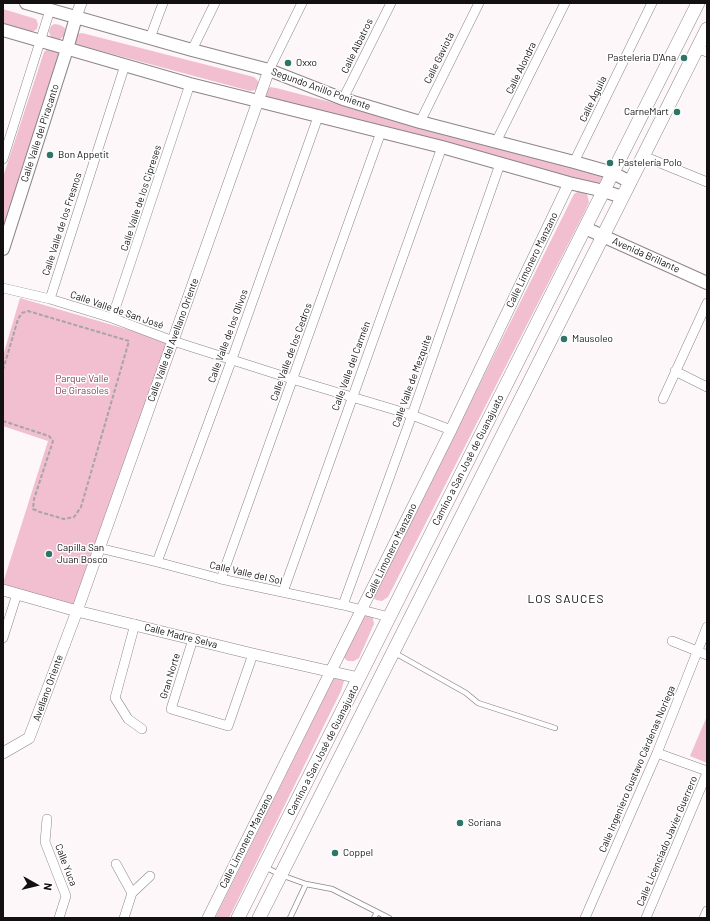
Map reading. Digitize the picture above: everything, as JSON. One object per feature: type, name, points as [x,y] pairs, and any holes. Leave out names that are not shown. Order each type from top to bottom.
[{"type":"main road","name":"Segundo Anillo Poniente","points":[[26,3],[269,70],[343,99],[420,122],[613,173],[630,182]]},
{"type":"main road","name":"Camino a San José de Guanajuato","points":[[238,918],[698,3]]},
{"type":"main road","name":"Calle Valle del Piracanto","points":[[3,249],[76,17]]},
{"type":"main road","name":"Camino a San José de Guanajuato","points":[[259,918],[643,156],[702,50],[707,29]]},
{"type":"main road","points":[[3,30],[40,42],[190,84],[442,147],[569,183],[604,191],[622,198]]},
{"type":"main road","name":"Avenida Brillante","points":[[585,228],[707,283]]},
{"type":"street","points":[[76,17],[81,3]]},
{"type":"street","points":[[150,38],[163,3]]},
{"type":"street","points":[[192,50],[215,3]]},
{"type":"street","points":[[269,70],[302,3]]},
{"type":"street","name":"Calle Albatros","points":[[343,99],[390,3]]},
{"type":"street","name":"Calle Gaviota","points":[[420,122],[479,3]]},
{"type":"street","name":"Calle Alondra","points":[[496,142],[565,3]]},
{"type":"street","name":"Calle Águila","points":[[574,162],[652,3]]},
{"type":"street","points":[[3,158],[50,10]]},
{"type":"street","name":"Calle Valle de los Fresnos","points":[[50,299],[125,65]]},
{"type":"street","name":"Calle Valle del Avellano Oriente","points":[[77,611],[269,70]]},
{"type":"street","name":"Calle Valle de los Cipreses","points":[[112,318],[190,84]]},
{"type":"street","name":"Calle Valle de los Olivos","points":[[157,562],[232,359],[318,117]]},
{"type":"street","name":"Calle Valle de los Cedros","points":[[221,579],[380,132]]},
{"type":"street","name":"Calle Valle del Carmén","points":[[283,592],[442,147]]},
{"type":"street","points":[[643,156],[707,182]]},
{"type":"street","name":"Calle Valle de Mezquite","points":[[343,605],[412,415],[500,164]]},
{"type":"street","name":"Calle Limonero Manzano","points":[[208,918],[451,430],[569,183]]},
{"type":"street","name":"Calle Valle de San José","points":[[3,288],[50,299],[112,318],[173,341],[412,415],[451,430]]},
{"type":"street","points":[[663,399],[707,303]]},
{"type":"street","points":[[675,371],[707,387]]},
{"type":"street","name":"Calle Valle del Sol","points":[[99,548],[221,579],[362,609],[389,617]]},
{"type":"street","name":"Calle Madre Selva","points":[[3,590],[77,611],[359,678]]},
{"type":"street","points":[[3,638],[17,594]]},
{"type":"street","name":"Avellano Oriente","points":[[3,753],[29,738],[77,611]]},
{"type":"street","points":[[134,624],[115,698],[128,719],[142,729]]},
{"type":"street","name":"Calle Ingeniero Gustavo Cárdenas Noriega","points":[[585,918],[657,753],[707,628]]},
{"type":"street","name":"Gran Norte","points":[[192,639],[171,709],[228,726],[253,654]]},
{"type":"street","points":[[672,641],[707,655]]},
{"type":"street","points":[[657,753],[707,772]]},
{"type":"street","name":"Calle Licenciado Javier Guerrero","points":[[646,918],[707,772]]},
{"type":"street","name":"Calle Yuca","points":[[47,819],[45,842],[66,896],[59,918]]},
{"type":"street","points":[[116,864],[132,893]]},
{"type":"street","points":[[124,918],[132,893],[150,876]]},
{"type":"street","points":[[704,918],[707,911]]},
{"type":"lane","points":[[394,652],[466,693],[478,703],[555,728]]},
{"type":"lane","points":[[263,867],[306,884],[332,889],[389,918]]},
{"type":"lane","points":[[290,918],[306,884]]},
{"type":"lane","points":[[374,918],[377,912]]},
{"type":"path","points":[[3,370],[18,319],[22,313],[28,310],[129,341],[81,507],[74,517],[64,519],[33,509],[34,499],[53,441],[49,436],[3,420]]},
{"type":"green space","points":[[3,9],[36,19],[38,24],[37,29],[32,32],[3,23]]},
{"type":"green space","points":[[55,24],[65,28],[64,36],[60,39],[51,37],[49,32],[52,25]]},
{"type":"green space","points":[[82,33],[254,77],[258,81],[258,86],[255,90],[250,91],[75,44],[77,34]]},
{"type":"green space","points":[[49,48],[59,51],[60,57],[3,229],[3,177],[44,52]]},
{"type":"green space","points":[[270,87],[584,167],[603,176],[602,181],[598,186],[265,97]]},
{"type":"green space","points":[[579,191],[587,194],[589,202],[585,211],[388,597],[382,601],[376,600],[374,598],[413,515],[436,472],[574,194]]},
{"type":"green space","name":"Parque Valle De Girasoles","points":[[20,298],[167,341],[75,607],[3,588],[3,583],[48,441],[3,426],[3,356]]},
{"type":"green space","points":[[370,615],[373,618],[374,624],[359,658],[354,661],[348,661],[344,657],[365,616]]},
{"type":"green space","points":[[335,676],[340,676],[344,681],[341,691],[229,918],[215,918]]},
{"type":"green space","points":[[707,716],[707,763],[690,756]]},
{"type":"place","name":"Pastelería D'Ana","points":[[684,58]]},
{"type":"place","name":"Oxxo","points":[[288,63]]},
{"type":"place","name":"CarneMart","points":[[677,112]]},
{"type":"place","name":"Bon Appetit","points":[[50,155]]},
{"type":"place","name":"Pastelería Polo","points":[[610,163]]},
{"type":"place","name":"Mausoleo","points":[[564,339]]},
{"type":"place","name":"Capilla San Juan Bosco","points":[[49,554]]},
{"type":"place","name":"Soriana","points":[[460,823]]},
{"type":"place","name":"Coppel","points":[[335,853]]},
{"type":"district","name":"LOS SAUCES","points":[[566,599]]}]
